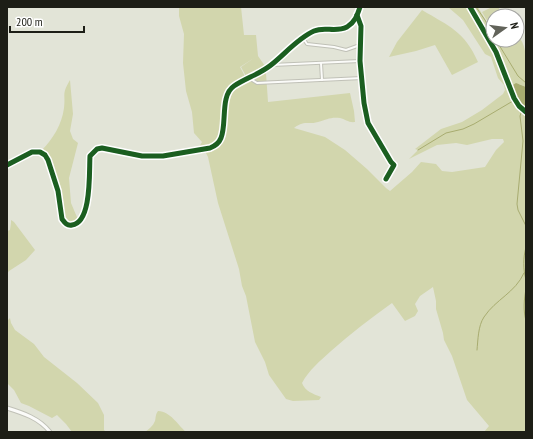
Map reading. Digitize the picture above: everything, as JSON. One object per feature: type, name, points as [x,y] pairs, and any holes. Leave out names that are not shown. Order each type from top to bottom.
[{"type":"main road","points":[[7,408],[36,420],[43,424],[50,432]]},
{"type":"street","points":[[7,165],[32,152],[40,152],[45,155],[58,191],[62,220],[69,225],[76,225],[81,220],[86,208],[90,156],[93,152],[102,148],[142,156],[163,156],[210,148],[216,145],[221,138],[227,96],[232,87],[271,65],[303,38],[316,30],[336,31],[347,27],[356,20],[360,7]]},
{"type":"street","points":[[470,7],[496,52],[515,99],[522,110],[526,112]]},
{"type":"street","points":[[357,15],[361,26],[360,61],[364,103],[368,123],[394,165],[386,179]]},
{"type":"street","points":[[303,38],[307,44],[346,50],[360,44]]},
{"type":"street","points":[[271,65],[360,61]]},
{"type":"street","points":[[321,63],[322,80]]},
{"type":"street","points":[[249,78],[257,83],[362,78]]},
{"type":"shaded area","points":[[179,7],[241,7],[244,35],[256,35],[258,56],[265,66],[247,78],[241,67],[254,58],[240,67],[248,82],[264,69],[266,73],[268,102],[350,93],[355,122],[340,118],[333,118],[315,123],[304,123],[294,128],[325,137],[345,150],[390,191],[421,162],[436,164],[442,171],[452,172],[485,167],[496,150],[504,142],[503,139],[492,139],[467,145],[456,143],[437,145],[409,159],[418,150],[415,149],[441,129],[462,122],[482,110],[503,94],[505,90],[504,85],[498,78],[491,57],[485,54],[463,20],[448,7],[478,7],[485,19],[485,48],[524,48],[526,87],[519,84],[513,85],[521,106],[526,110],[526,432],[484,432],[489,426],[467,400],[452,356],[444,340],[436,309],[433,287],[420,296],[415,304],[418,311],[415,316],[405,321],[392,303],[353,332],[315,366],[302,383],[307,390],[321,397],[319,400],[293,401],[286,399],[269,375],[265,362],[255,342],[246,296],[218,203],[208,157],[206,153],[188,154],[169,158],[178,152],[199,147],[202,142],[194,133],[192,112],[186,91],[183,63],[184,34],[179,16]]},
{"type":"shaded area","points":[[422,10],[448,26],[462,37],[468,43],[478,62],[452,75],[435,45],[389,57],[397,42]]},
{"type":"shaded area","points":[[485,10],[485,17],[482,12]]},
{"type":"shaded area","points":[[70,80],[73,114],[70,131],[73,139],[78,143],[69,178],[71,203],[79,222],[72,224],[66,221],[63,214],[64,204],[52,162],[42,150],[50,141],[59,125],[63,114],[65,92]]},
{"type":"shaded area","points":[[516,83],[526,87],[526,110],[521,106],[518,99],[513,85]]},
{"type":"shaded area","points":[[11,220],[35,250],[26,260],[9,271],[7,274],[7,231],[10,230]]},
{"type":"shaded area","points":[[10,318],[15,330],[34,344],[44,357],[77,383],[98,403],[104,415],[104,430],[106,432],[72,432],[57,415],[52,418],[21,403],[14,390],[7,383],[7,321]]},
{"type":"shaded area","points":[[158,411],[167,414],[174,419],[186,432],[145,432],[154,423]]},
{"type":"waterway","points":[[476,7],[485,20]]},
{"type":"waterway","points":[[501,48],[518,76],[526,83]]},
{"type":"waterway","points":[[418,150],[446,133],[463,129],[474,124],[518,98]]},
{"type":"waterway","points":[[522,110],[520,116],[523,141],[517,204],[518,210],[526,226]]},
{"type":"waterway","points":[[526,247],[524,255],[524,272],[526,280]]},
{"type":"waterway","points":[[477,350],[479,329],[484,317],[494,305],[516,286],[524,273]]},
{"type":"waterway","points":[[526,289],[524,305],[526,321]]},
{"type":"cycle path","points":[[7,165],[32,152],[40,152],[45,155],[58,191],[62,219],[67,225],[72,225],[78,222],[83,215],[86,206],[89,184],[90,156],[97,149],[102,148],[142,156],[163,156],[214,146],[221,138],[223,132],[225,103],[230,90],[234,86],[267,68],[308,34],[322,29],[343,29],[347,27],[352,23],[360,7]]},
{"type":"cycle path","points":[[470,7],[496,52],[514,98],[519,106],[526,112]]},
{"type":"cycle path","points":[[357,15],[361,26],[360,61],[364,103],[368,123],[394,165],[386,179]]}]
